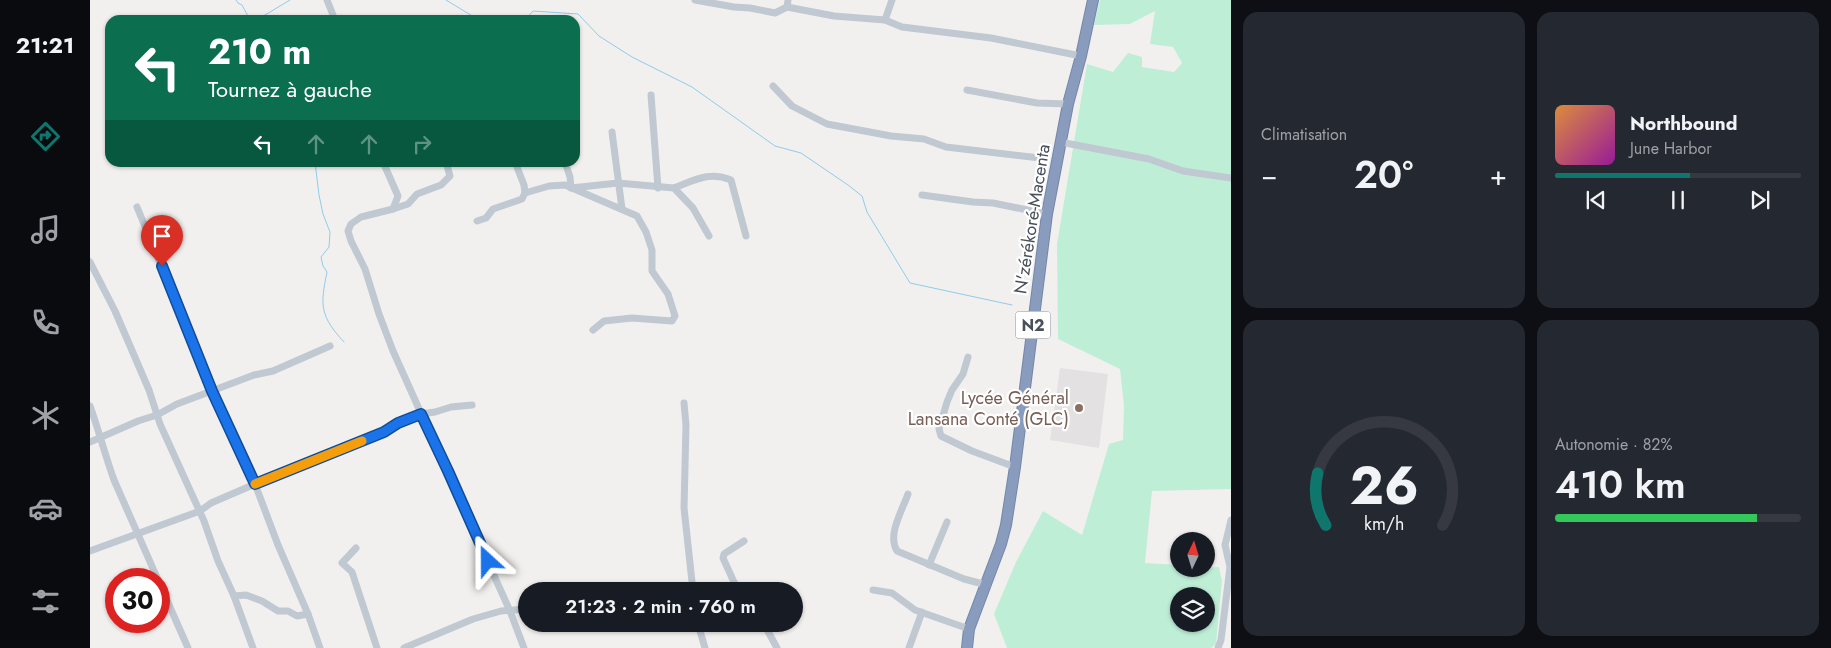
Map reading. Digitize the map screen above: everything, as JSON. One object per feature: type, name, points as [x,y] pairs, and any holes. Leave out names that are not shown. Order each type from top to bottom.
[{"type":"highway","name":"N'zérékoré-Macenta","points":[[967,648],[969,629],[1006,525],[1015,467],[1053,159],[1060,142],[1093,0]]},
{"type":"street","points":[[327,0],[333,15]]},
{"type":"street","points":[[695,0],[775,13],[788,4],[834,16],[885,20],[902,26],[991,38],[1081,56]]},
{"type":"street","points":[[885,20],[892,0]]},
{"type":"street","points":[[773,86],[792,106],[827,124],[891,136],[924,139],[946,147],[1040,158]]},
{"type":"street","points":[[967,90],[1036,102],[1068,104]]},
{"type":"street","points":[[651,95],[658,188]]},
{"type":"street","points":[[612,132],[622,210]]},
{"type":"street","points":[[1060,142],[1149,159],[1183,171],[1231,178]]},
{"type":"street","points":[[385,167],[398,196],[393,209]]},
{"type":"street","points":[[447,167],[450,176],[441,186],[417,194],[408,204],[361,218],[350,224],[348,231],[351,241],[366,269],[378,314],[510,611],[524,648]]},
{"type":"street","points":[[477,221],[486,218],[494,209],[522,199],[525,193],[524,185],[517,167]]},
{"type":"street","points":[[567,167],[571,188]]},
{"type":"street","points":[[571,188],[618,184],[674,188],[706,176],[720,176],[731,180],[746,236]]},
{"type":"street","points":[[525,193],[549,186],[565,185],[637,216],[646,232],[652,250],[652,271],[668,294],[675,316],[672,321],[632,318],[604,321],[593,330]]},
{"type":"street","points":[[674,188],[693,208],[709,236]]},
{"type":"street","points":[[922,195],[993,203],[1046,214]]},
{"type":"street","points":[[137,207],[212,391],[255,484],[320,648]]},
{"type":"street","points":[[90,262],[115,311],[149,390],[163,432],[200,511],[253,648]]},
{"type":"street","points":[[90,442],[157,415],[177,404],[254,375],[273,371],[330,346]]},
{"type":"street","points":[[968,357],[964,374],[952,390],[947,402],[939,429],[941,436],[972,451],[1015,467]]},
{"type":"street","points":[[684,403],[686,425],[684,508],[692,582]]},
{"type":"street","points":[[90,551],[200,511],[255,484],[384,432],[398,423],[421,414],[451,407],[472,405]]},
{"type":"street","points":[[90,406],[101,436],[104,454],[137,534],[158,576],[188,648]]},
{"type":"street","points":[[908,494],[893,537],[893,545],[897,551],[964,579],[986,585]]},
{"type":"street","points":[[1218,648],[1230,567],[1225,545],[1230,531],[1231,520]]},
{"type":"street","points":[[929,565],[947,522]]},
{"type":"street","points":[[734,582],[723,558],[724,554],[744,541]]},
{"type":"street","points":[[356,548],[342,563],[352,572],[378,648]]},
{"type":"street","points":[[873,590],[892,593],[915,610],[969,629]]},
{"type":"street","points":[[234,596],[246,595],[262,601],[278,611],[288,611],[297,616],[308,614]]},
{"type":"street","points":[[404,648],[473,619],[518,610]]},
{"type":"street","points":[[909,648],[922,612]]},
{"type":"street","points":[[701,632],[706,648]]},
{"type":"street","points":[[768,632],[777,648]]},
{"type":"shaded area","name":"Lycée Général Lansana Conté (GLC)","points":[[1060,368],[1108,374],[1099,448],[1050,440]]},
{"type":"green space","points":[[1100,0],[1231,0],[1231,489],[1152,491],[1145,563],[1170,564],[1170,578],[1215,578],[1215,567],[1219,567],[1222,581],[1216,644],[1211,648],[1007,648],[994,614],[1016,562],[1043,511],[1082,535],[1109,444],[1123,440],[1124,406],[1120,369],[1058,339],[1057,244],[1087,64],[1113,72],[1128,53],[1142,57],[1142,67],[1174,72],[1182,63],[1173,47],[1150,44],[1155,11],[1130,24],[1094,25]]},
{"type":"waterway","points":[[236,0],[242,5],[247,15]]},
{"type":"waterway","points":[[265,15],[290,0]]},
{"type":"waterway","points":[[446,0],[471,15]]},
{"type":"waterway","points":[[529,15],[533,11],[579,15]]},
{"type":"waterway","points":[[580,16],[599,36],[632,57],[692,87],[775,146],[801,153],[862,196],[867,212],[910,283],[1012,305]]},
{"type":"waterway","points":[[316,167],[323,214],[330,232],[329,247],[321,257],[327,272],[323,294],[324,310],[330,325],[344,342]]},
{"type":"tunnel","points":[[1040,158],[1050,159]]},
{"type":"slow traffic","points":[[255,484],[362,441]]},
{"type":"place","name":"Lycée Général Lansana Conté (GLC)","points":[[1079,408]]},
{"type":"route","points":[[162,266],[212,391],[255,484],[370,438],[398,423],[421,414],[488,561]]}]
